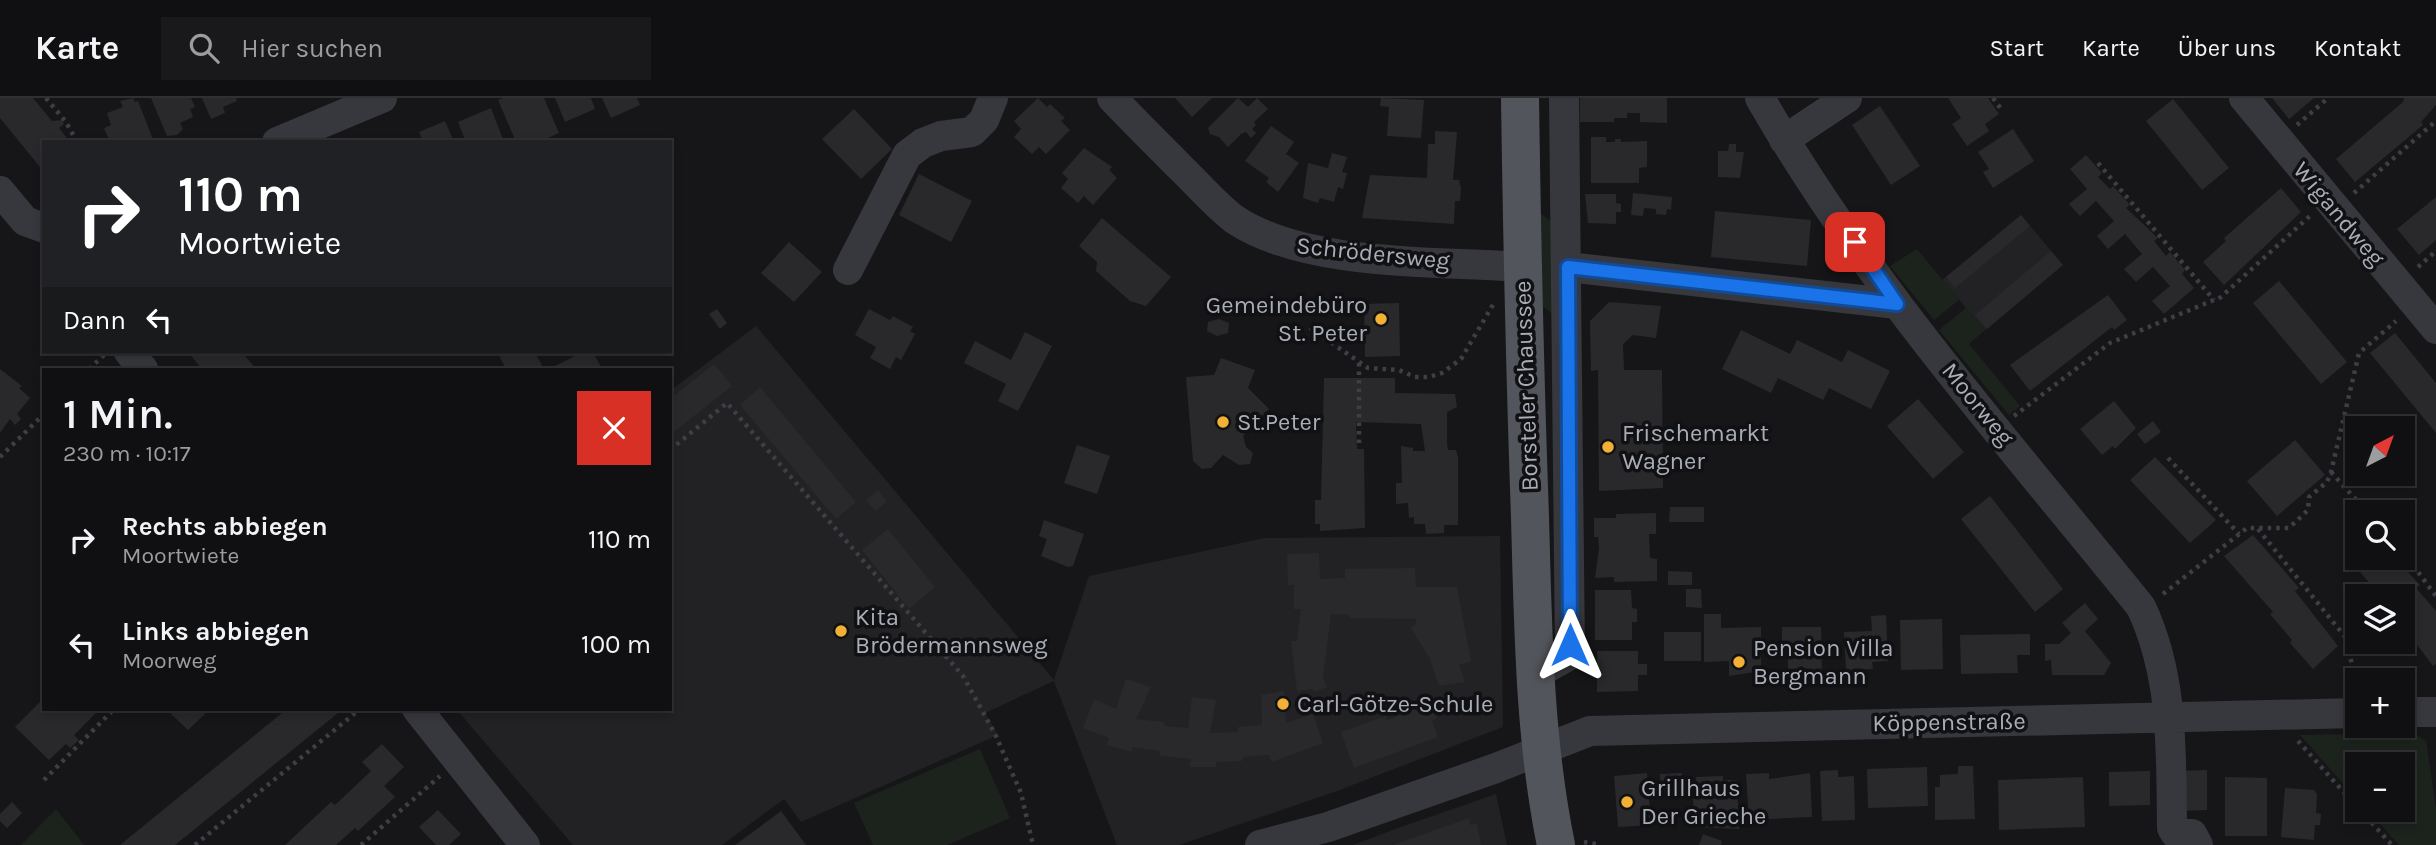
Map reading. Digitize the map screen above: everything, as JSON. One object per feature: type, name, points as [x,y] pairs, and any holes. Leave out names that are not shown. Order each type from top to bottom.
[{"type":"main road","name":"Borsteler Chaussee","points":[[1520,98],[1522,268],[1536,674],[1548,803],[1556,845]]},
{"type":"street","points":[[282,140],[382,98]]},
{"type":"street","points":[[848,270],[908,155],[923,143],[941,136],[972,132],[984,120],[993,98]]},
{"type":"street","name":"Schrödersweg","points":[[1112,98],[1231,217],[1277,241],[1302,249],[1522,268]]},
{"type":"street","name":"Borsteler Chaussee","points":[[1536,674],[1570,655],[1568,267],[1564,98]]},
{"type":"street","name":"Moorweg","points":[[1760,98],[1784,140],[1897,304],[2141,607],[2161,656],[2170,717],[2172,828],[2175,832],[2192,834],[2198,845]]},
{"type":"street","points":[[1784,140],[1847,98]]},
{"type":"street","name":"Wigandweg","points":[[2244,98],[2436,329]]},
{"type":"street","points":[[0,191],[25,221],[42,227]]},
{"type":"street","points":[[1568,267],[1897,304]]},
{"type":"street","points":[[131,354],[142,368]]},
{"type":"street","points":[[419,711],[525,845]]},
{"type":"street","name":"Köppenstraße","points":[[1260,845],[1328,827],[1496,768],[1590,731],[2345,713]]},
{"type":"street","points":[[2415,715],[2435,719]]},
{"type":"path","points":[[47,98],[76,140]]},
{"type":"path","points":[[1993,98],[2001,110]]},
{"type":"path","points":[[2279,141],[2328,98]]},
{"type":"path","points":[[1997,429],[2109,343],[2214,300],[2436,121]]},
{"type":"path","points":[[2098,163],[2214,300]]},
{"type":"path","points":[[1310,328],[1368,368],[1399,370],[1415,377],[1442,373],[1461,359],[1490,306],[1522,268]]},
{"type":"path","points":[[2141,607],[2182,582],[2247,528],[2289,528],[2308,510],[2309,497],[2327,482],[2332,472],[2358,353],[2416,305]]},
{"type":"path","points":[[90,368],[105,354]]},
{"type":"path","points":[[1359,362],[1359,445]]},
{"type":"path","points":[[672,448],[727,403],[963,677],[995,734],[1021,793],[1033,845]]},
{"type":"path","points":[[0,457],[42,416]]},
{"type":"path","points":[[2168,458],[2239,534]]},
{"type":"path","points":[[2332,472],[2357,500]]},
{"type":"path","points":[[2257,528],[2346,638],[2352,668]]},
{"type":"path","points":[[2415,568],[2436,596]]},
{"type":"path","points":[[44,780],[112,711]]},
{"type":"path","points":[[195,845],[358,711]]},
{"type":"path","points":[[2273,715],[2345,793]]},
{"type":"path","points":[[361,845],[458,761]]},
{"type":"path","points":[[2371,822],[2392,845]]},
{"type":"shaded area","points":[[1537,210],[1556,226],[1554,315],[1538,303]]},
{"type":"shaded area","points":[[2021,215],[2063,265],[1985,330],[1942,280]]},
{"type":"shaded area","points":[[1917,249],[1959,300],[1934,320],[1890,266]]},
{"type":"shaded area","points":[[1966,308],[1985,330],[1969,344],[2020,406],[2009,415],[1939,330]]},
{"type":"shaded area","points":[[756,326],[1054,680],[1089,576],[1264,538],[1500,536],[1503,727],[1337,791],[1179,845],[1117,845],[1054,681],[985,713],[998,735],[801,822],[784,799],[722,845],[573,845],[458,711],[672,711],[672,389]]},
{"type":"shaded area","points":[[2415,734],[2426,741],[2436,809],[2436,845],[2399,845],[2379,822],[2415,822],[2415,752],[2345,752],[2345,786],[2300,735],[2415,738]]},
{"type":"shaded area","points":[[980,749],[1010,818],[947,845],[873,845],[854,803]]},
{"type":"shaded area","points":[[1496,794],[1507,845],[1353,845],[1398,828]]},
{"type":"shaded area","points":[[56,809],[84,845],[21,845]]},
{"type":"building","points":[[0,98],[33,98],[52,121],[62,120],[64,124],[59,128],[68,140],[42,140],[40,167],[0,118]]},
{"type":"building","points":[[133,98],[135,102],[138,101],[153,140],[109,140],[104,128],[111,125],[107,113],[123,107],[120,101]]},
{"type":"building","points":[[151,98],[191,98],[195,107],[190,109],[193,117],[180,123],[183,129],[177,135],[167,136]]},
{"type":"building","points":[[202,98],[236,98],[237,101],[223,107],[225,113],[211,119]]},
{"type":"building","points":[[544,98],[559,133],[543,140],[515,140],[498,100]]},
{"type":"building","points":[[555,98],[591,98],[595,109],[565,122]]},
{"type":"building","points":[[602,98],[637,98],[640,105],[611,118]]},
{"type":"building","points":[[1038,98],[1047,107],[1050,104],[1065,118],[1061,121],[1070,130],[1046,154],[1039,147],[1032,154],[1014,137],[1021,129],[1014,121]]},
{"type":"building","points":[[1175,98],[1212,98],[1192,117]]},
{"type":"building","points":[[1238,98],[1248,107],[1257,98],[1268,109],[1254,122],[1256,125],[1252,129],[1256,133],[1251,138],[1246,132],[1228,147],[1219,137],[1210,134],[1208,128]]},
{"type":"building","points":[[1381,98],[1424,100],[1421,138],[1387,136],[1389,107],[1380,106]]},
{"type":"building","points":[[1580,98],[1667,98],[1667,123],[1640,122],[1640,113],[1627,113],[1627,118],[1614,118],[1614,122],[1580,122]]},
{"type":"building","points":[[1948,98],[1988,98],[1999,114],[1985,124],[1989,131],[1967,146],[1952,124],[1961,118]]},
{"type":"building","points":[[2272,98],[2314,98],[2289,119]]},
{"type":"building","points":[[2404,98],[2436,98],[2436,105],[2421,122],[2423,125],[2355,182],[2336,159],[2403,102]]},
{"type":"building","points":[[2173,99],[2229,168],[2202,190],[2146,121]]},
{"type":"building","points":[[1880,106],[1920,166],[1891,185],[1852,125]]},
{"type":"building","points":[[491,108],[503,140],[465,140],[458,122]]},
{"type":"building","points":[[854,109],[892,149],[861,179],[822,139]]},
{"type":"building","points":[[445,121],[453,140],[422,140],[419,132]]},
{"type":"building","points":[[1271,126],[1294,142],[1286,154],[1299,163],[1278,192],[1266,182],[1269,178],[1245,161]]},
{"type":"building","points":[[2013,129],[2034,161],[1993,188],[1983,172],[1989,169],[1978,152]]},
{"type":"building","points":[[1435,131],[1457,132],[1453,180],[1459,180],[1461,188],[1460,201],[1455,201],[1454,224],[1362,218],[1370,175],[1427,178],[1428,144],[1435,144]]},
{"type":"building","points":[[1591,137],[1606,137],[1606,142],[1615,142],[1615,139],[1621,139],[1621,142],[1647,141],[1647,167],[1639,168],[1639,183],[1591,183]]},
{"type":"building","points":[[1729,144],[1736,144],[1736,152],[1744,152],[1740,178],[1718,177],[1718,151],[1728,151]]},
{"type":"building","points":[[1084,148],[1112,167],[1109,170],[1117,178],[1093,205],[1084,196],[1078,203],[1061,188],[1068,179],[1062,173]]},
{"type":"building","points":[[1332,153],[1347,157],[1342,172],[1347,173],[1343,189],[1338,187],[1334,202],[1320,198],[1318,203],[1303,198],[1308,163],[1328,168]]},
{"type":"building","points":[[2086,155],[2102,173],[2098,177],[2110,189],[2113,186],[2130,205],[2126,208],[2158,238],[2154,241],[2166,256],[2170,252],[2185,270],[2182,274],[2194,288],[2164,314],[2152,301],[2170,286],[2153,267],[2136,282],[2124,269],[2142,254],[2125,234],[2108,249],[2097,236],[2114,221],[2096,201],[2080,216],[2069,204],[2087,189],[2070,169]]},
{"type":"building","points":[[919,174],[972,201],[951,242],[899,215]]},
{"type":"building","points":[[2281,188],[2301,212],[2224,285],[2203,262],[2226,241],[2224,238]]},
{"type":"building","points":[[1633,193],[1672,197],[1671,210],[1667,209],[1666,215],[1656,214],[1656,209],[1644,208],[1643,216],[1631,215]]},
{"type":"building","points":[[1585,194],[1616,194],[1616,203],[1621,204],[1621,212],[1616,212],[1616,224],[1588,223]]},
{"type":"building","points":[[2436,197],[2436,240],[2419,255],[2397,229]]},
{"type":"building","points":[[1715,211],[1811,220],[1807,266],[1711,257]]},
{"type":"building","points":[[2021,215],[2030,226],[1955,288],[1946,277]]},
{"type":"building","points":[[1102,218],[1171,277],[1146,306],[1130,301],[1096,271],[1097,262],[1079,246]]},
{"type":"building","points":[[789,242],[822,272],[794,302],[761,273]]},
{"type":"building","points":[[2051,251],[2063,265],[1987,329],[1975,315]]},
{"type":"building","points":[[2279,281],[2347,362],[2321,384],[2253,303]]},
{"type":"building","points":[[2108,295],[2127,320],[2114,330],[2112,327],[2030,391],[2010,365]]},
{"type":"building","points":[[1609,302],[1661,306],[1656,338],[1633,335],[1623,344],[1624,370],[1662,370],[1663,488],[1599,491],[1598,370],[1591,371],[1590,321]]},
{"type":"building","points":[[1399,303],[1400,356],[1365,357],[1364,304]]},
{"type":"building","points":[[717,309],[727,323],[720,329],[709,314]]},
{"type":"building","points":[[869,309],[890,320],[893,316],[913,327],[910,331],[915,334],[901,360],[896,357],[890,369],[870,358],[876,347],[855,335]]},
{"type":"building","points":[[1219,319],[1229,323],[1228,333],[1217,336],[1207,331],[1208,322]]},
{"type":"building","points":[[1741,330],[1790,354],[1797,340],[1842,362],[1848,350],[1890,371],[1871,409],[1829,388],[1823,400],[1778,378],[1771,393],[1722,369]]},
{"type":"building","points":[[1025,332],[1052,346],[1018,411],[998,401],[1006,384],[964,363],[975,341],[1011,360]]},
{"type":"building","points":[[2395,333],[2436,383],[2436,433],[2370,353]]},
{"type":"building","points":[[190,354],[244,354],[255,368],[201,368]]},
{"type":"building","points":[[498,354],[536,354],[543,368],[505,368]]},
{"type":"building","points":[[579,354],[594,354],[601,368],[551,368]]},
{"type":"building","name":"St.Peter","points":[[1221,358],[1255,370],[1248,388],[1269,409],[1243,436],[1246,447],[1253,453],[1250,464],[1239,465],[1223,455],[1211,468],[1202,469],[1193,461],[1186,377],[1214,375]]},
{"type":"building","points":[[714,364],[732,386],[672,433],[672,397]]},
{"type":"building","points":[[0,369],[22,386],[19,388],[30,398],[17,414],[21,419],[15,425],[10,419],[0,433]]},
{"type":"building","points":[[1324,378],[1395,378],[1395,393],[1455,394],[1457,407],[1447,412],[1447,444],[1448,450],[1456,450],[1458,457],[1458,525],[1444,525],[1444,533],[1426,534],[1425,524],[1414,524],[1414,517],[1409,518],[1408,503],[1396,504],[1396,483],[1402,483],[1401,446],[1413,448],[1413,451],[1425,451],[1421,424],[1356,422],[1357,449],[1364,449],[1365,528],[1320,531],[1320,524],[1315,524],[1315,500],[1321,500]]},
{"type":"building","points":[[760,387],[856,502],[836,519],[740,405]]},
{"type":"building","points":[[1918,399],[1964,452],[1933,479],[1887,426]]},
{"type":"building","points":[[2114,401],[2136,428],[2115,449],[2113,446],[2102,455],[2080,429]]},
{"type":"building","points":[[2153,421],[2161,432],[2145,444],[2137,434]]},
{"type":"building","points":[[2295,440],[2325,475],[2277,516],[2247,481]]},
{"type":"building","points":[[1077,445],[1110,456],[1097,494],[1064,483]]},
{"type":"building","points":[[2155,457],[2216,520],[2190,543],[2130,480]]},
{"type":"building","points":[[878,490],[887,502],[875,511],[866,500]]},
{"type":"building","points":[[1990,496],[2063,589],[2035,612],[1961,519]]},
{"type":"building","points":[[1670,507],[1704,507],[1704,522],[1669,522]]},
{"type":"building","points":[[1656,513],[1656,534],[1649,534],[1650,558],[1657,559],[1657,581],[1614,582],[1614,577],[1595,578],[1599,548],[1598,537],[1594,537],[1594,518],[1616,518],[1616,514]]},
{"type":"building","points":[[1044,520],[1084,534],[1073,566],[1068,567],[1041,556],[1047,539],[1039,536]]},
{"type":"building","points":[[888,529],[935,587],[909,609],[862,550]]},
{"type":"building","points":[[2253,535],[2299,588],[2295,591],[2338,646],[2313,669],[2290,643],[2292,640],[2270,614],[2273,612],[2224,556]]},
{"type":"building","points":[[1319,553],[1320,579],[1345,578],[1345,569],[1415,568],[1416,587],[1457,587],[1471,661],[1459,665],[1465,682],[1439,686],[1430,659],[1411,628],[1416,624],[1416,619],[1350,618],[1350,615],[1331,614],[1323,677],[1327,687],[1314,692],[1313,689],[1297,691],[1291,641],[1297,641],[1301,609],[1294,609],[1294,585],[1288,585],[1287,554]]},
{"type":"building","points":[[2358,570],[2406,570],[2420,585],[2416,588],[2436,611],[2436,664],[2433,666],[2415,642],[2415,584],[2371,584]]},
{"type":"building","points":[[1668,571],[1692,572],[1692,585],[1668,585]]},
{"type":"building","points":[[1686,589],[1701,589],[1702,608],[1686,607]]},
{"type":"building","points":[[1595,590],[1631,590],[1632,608],[1637,609],[1637,622],[1632,622],[1632,640],[1595,640]]},
{"type":"building","points":[[2085,603],[2098,619],[2085,631],[2111,663],[2104,675],[2052,675],[2051,660],[2045,661],[2045,644],[2059,644],[2071,633],[2062,623]]},
{"type":"building","points":[[1704,614],[1721,614],[1721,628],[1761,627],[1761,671],[1729,676],[1729,661],[1704,662]]},
{"type":"building","points":[[1886,615],[1888,661],[1872,662],[1873,669],[1846,670],[1844,632],[1872,631],[1871,616]]},
{"type":"building","points":[[1942,619],[1943,669],[1901,670],[1900,620]]},
{"type":"building","points":[[1782,627],[1821,627],[1822,675],[1788,671],[1788,652],[1782,652]]},
{"type":"building","points":[[1664,632],[1701,632],[1701,661],[1664,661]]},
{"type":"building","points":[[2030,634],[2030,655],[2017,655],[2018,673],[1961,674],[1960,635]]},
{"type":"building","points":[[1597,651],[1638,651],[1638,664],[1647,664],[1647,675],[1638,675],[1638,691],[1597,692]]},
{"type":"building","points":[[1126,679],[1151,687],[1136,719],[1164,722],[1165,726],[1188,728],[1192,697],[1216,700],[1210,733],[1238,732],[1238,727],[1262,725],[1261,695],[1284,691],[1286,723],[1313,714],[1323,743],[1272,762],[1269,755],[1243,757],[1242,761],[1216,762],[1216,767],[1189,767],[1191,759],[1160,756],[1160,751],[1132,747],[1132,752],[1107,745],[1109,738],[1083,728],[1094,699],[1116,709]]},
{"type":"building","points":[[1430,699],[1437,719],[1432,721],[1438,737],[1354,768],[1341,732],[1385,716],[1387,720],[1397,716],[1396,712]]},
{"type":"building","points":[[42,700],[42,711],[98,711],[74,735],[79,740],[70,748],[66,744],[49,760],[15,727]]},
{"type":"building","points":[[168,711],[208,711],[188,730]]},
{"type":"building","points":[[285,711],[341,711],[175,845],[120,845]]},
{"type":"building","points":[[382,744],[404,767],[384,786],[395,797],[358,831],[355,828],[336,845],[285,845],[331,802],[335,805],[371,771],[362,762]]},
{"type":"building","points":[[1958,766],[1973,766],[1975,819],[1935,820],[1935,787],[1940,787],[1940,775],[1958,774]]},
{"type":"building","points":[[1927,767],[1928,806],[1868,808],[1867,769]]},
{"type":"building","points":[[1838,770],[1838,777],[1854,776],[1855,820],[1822,821],[1820,771]]},
{"type":"building","points":[[2207,770],[2207,810],[2177,811],[2176,771]]},
{"type":"building","points":[[2150,771],[2150,805],[2109,806],[2109,772]]},
{"type":"building","points":[[1647,773],[1651,825],[1618,827],[1614,776]]},
{"type":"building","points":[[1682,773],[1683,793],[1661,794],[1660,774]]},
{"type":"building","points":[[1769,773],[1769,779],[1810,773],[1812,817],[1749,820],[1746,774]]},
{"type":"building","points":[[1723,776],[1723,780],[1737,780],[1739,829],[1694,827],[1693,794],[1697,794],[1696,777]]},
{"type":"building","points":[[2083,777],[2085,827],[1999,830],[1998,780]]},
{"type":"building","points":[[2225,777],[2267,778],[2267,836],[2225,836]]},
{"type":"building","points":[[2285,788],[2314,790],[2317,794],[2316,813],[2321,814],[2320,825],[2315,825],[2314,840],[2281,837]]},
{"type":"building","points":[[12,802],[22,813],[7,828],[0,821],[0,814]]},
{"type":"building","points":[[438,810],[461,834],[449,845],[436,845],[419,827]]},
{"type":"building","points":[[781,811],[806,845],[735,845],[773,817]]},
{"type":"building","points":[[1469,818],[1470,825],[1477,823],[1481,845],[1393,845]]},
{"type":"building","points":[[1703,834],[1722,841],[1721,845],[1699,845]]},
{"type":"place","name":"Gemeindebüro St. Peter","points":[[1381,319]]},
{"type":"place","name":"St.Peter","points":[[1223,422]]},
{"type":"place","name":"Frischemarkt Wagner","points":[[1608,447]]},
{"type":"place","name":"Kita Brödermannsweg","points":[[841,631]]},
{"type":"place","name":"Pension Villa Bergmann","points":[[1739,662]]},
{"type":"place","name":"Carl-Götze-Schule","points":[[1283,704]]},
{"type":"place","name":"Grillhaus Der Grieche","points":[[1627,802]]},
{"type":"route","points":[[1570,645],[1568,267],[1897,304],[1855,242]]}]
